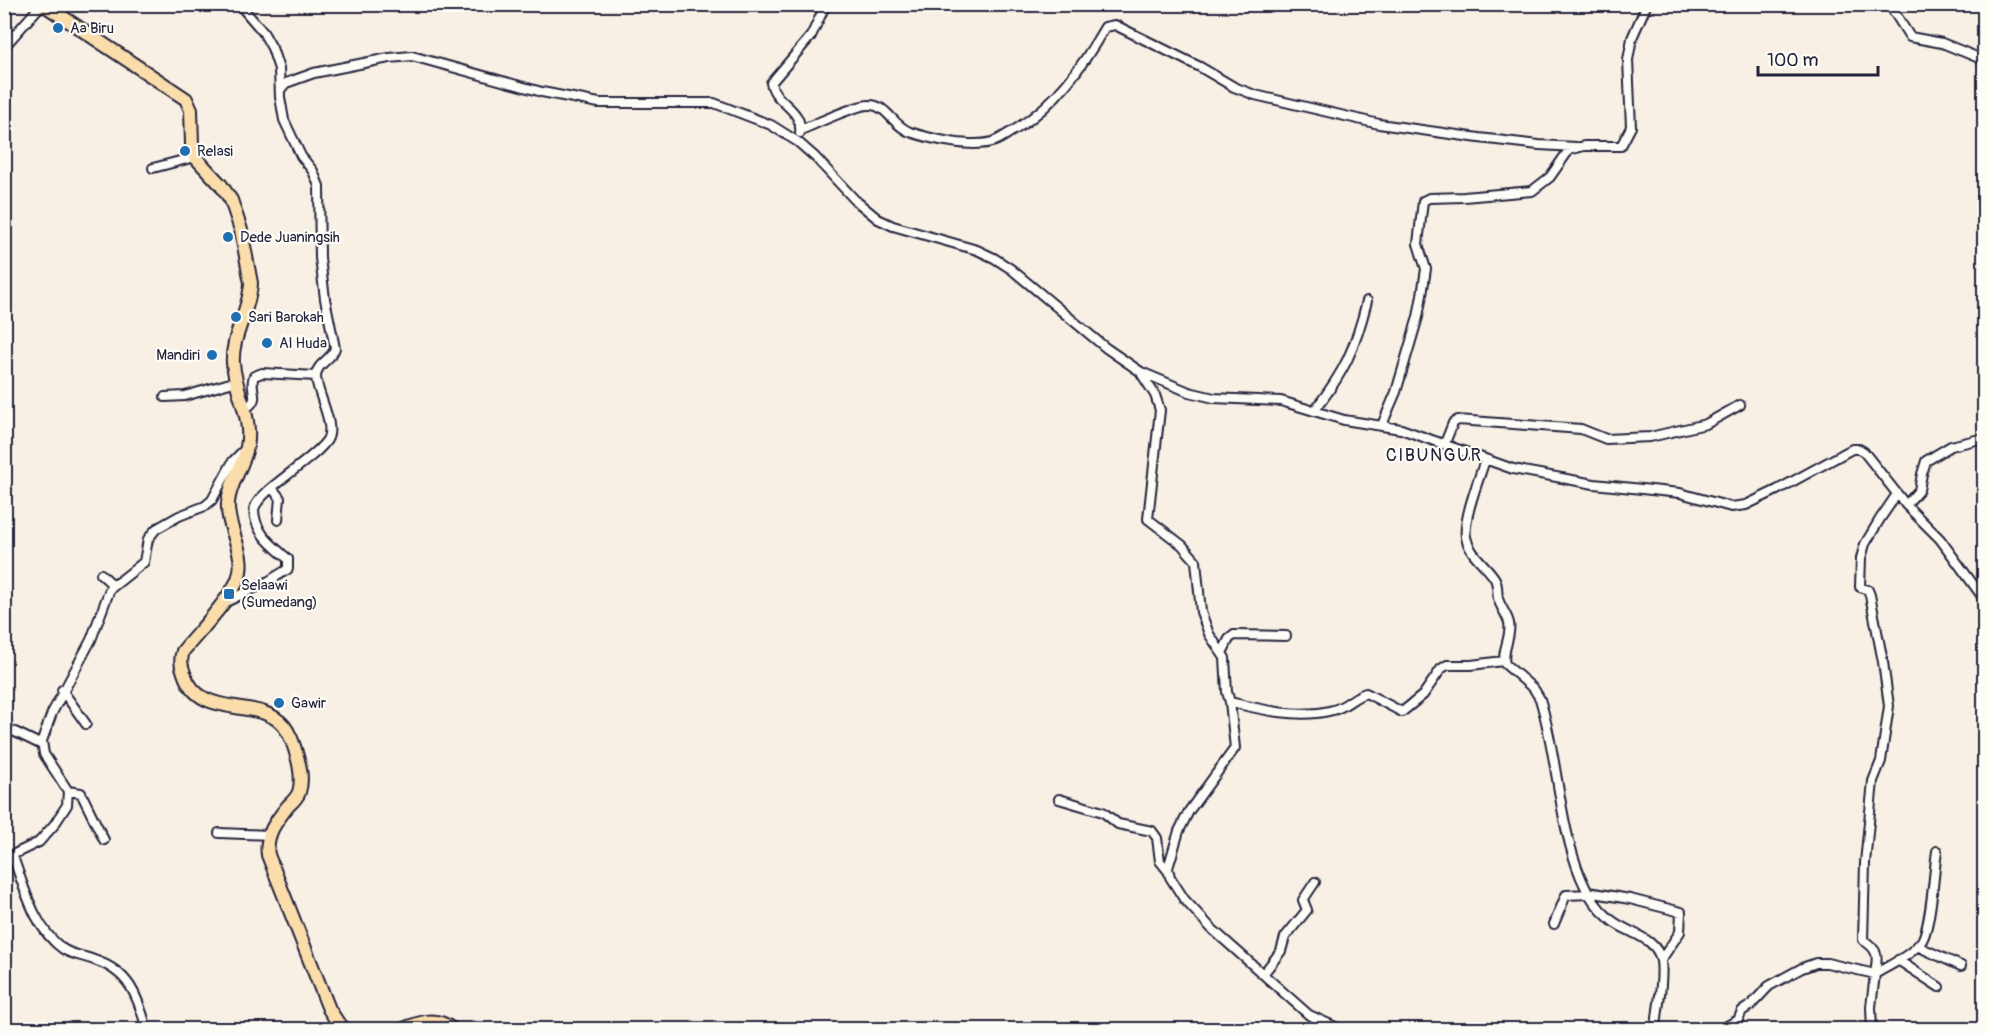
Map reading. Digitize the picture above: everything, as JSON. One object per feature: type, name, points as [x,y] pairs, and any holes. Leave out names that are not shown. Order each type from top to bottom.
[{"type":"main road","points":[[42,4],[186,99],[191,110],[192,144],[195,157],[221,185],[231,200],[241,230],[250,272],[250,295],[233,353],[233,361],[246,409],[248,431],[247,447],[231,489],[228,504],[229,520],[240,558],[240,568],[235,585],[183,651],[180,662],[188,682],[200,696],[227,706],[265,713],[279,720],[286,728],[298,759],[301,785],[298,796],[279,817],[269,835],[268,855],[329,1009],[338,1023],[346,1029]]},
{"type":"main road","points":[[401,1029],[420,1022],[433,1021],[453,1029]]},
{"type":"street","points":[[4,47],[42,4]]},
{"type":"street","points":[[219,606],[288,569],[288,559],[266,540],[258,527],[254,515],[255,504],[294,471],[328,437],[329,423],[316,376],[318,368],[333,354],[335,348],[325,299],[320,258],[319,186],[313,171],[301,156],[284,120],[279,69],[268,40],[239,4]]},
{"type":"street","points":[[798,142],[801,130],[796,114],[778,96],[771,87],[771,83],[811,36],[826,4]]},
{"type":"street","points":[[801,130],[858,107],[872,105],[880,107],[898,126],[908,131],[969,143],[991,142],[1025,123],[1054,99],[1079,69],[1105,27],[1110,24],[1200,67],[1234,87],[1255,95],[1379,124],[1515,143],[1576,147],[1621,146],[1631,128],[1628,60],[1632,38],[1647,4]]},
{"type":"street","points":[[1889,4],[1910,37],[1942,43],[1984,60]]},
{"type":"street","points":[[281,89],[286,83],[314,74],[389,58],[412,56],[542,92],[599,103],[714,103],[771,125],[798,142],[855,200],[878,219],[893,226],[962,244],[994,258],[1011,269],[1106,348],[1141,372],[1189,392],[1214,398],[1281,400],[1344,420],[1382,425],[1445,443],[1513,469],[1552,478],[1680,493],[1731,507],[1746,505],[1856,449],[1864,452],[1906,505],[1940,539],[1984,599]]},
{"type":"street","points":[[1382,425],[1396,392],[1418,317],[1426,269],[1418,250],[1423,201],[1429,198],[1532,191],[1550,177],[1566,152],[1576,147]]},
{"type":"street","points":[[153,168],[195,157]]},
{"type":"street","points":[[1314,411],[1351,355],[1367,301]]},
{"type":"street","points":[[1141,372],[1155,395],[1160,410],[1148,519],[1194,557],[1198,566],[1201,612],[1209,634],[1226,663],[1227,692],[1235,748],[1189,811],[1179,831],[1168,871]]},
{"type":"street","points":[[246,409],[254,404],[252,383],[254,376],[262,373],[316,376]]},
{"type":"street","points":[[165,397],[185,396],[237,381]]},
{"type":"street","points":[[1445,443],[1453,423],[1458,420],[1581,429],[1606,439],[1650,437],[1706,424],[1740,405]]},
{"type":"street","points":[[1906,505],[1919,490],[1926,461],[1951,447],[1984,438]]},
{"type":"street","points":[[147,1029],[141,1008],[131,987],[122,975],[105,964],[63,949],[37,920],[9,858],[45,837],[67,805],[68,791],[44,754],[42,745],[62,690],[91,640],[104,603],[114,586],[144,562],[148,539],[156,529],[179,516],[205,506],[212,500],[233,462],[247,447]]},
{"type":"street","points":[[1485,460],[1469,512],[1466,534],[1471,550],[1496,580],[1499,600],[1509,623],[1509,637],[1503,661],[1506,667],[1534,689],[1540,697],[1568,834],[1581,878],[1595,903],[1611,921],[1656,948],[1660,960],[1656,1029]]},
{"type":"street","points":[[272,488],[280,498],[278,520]]},
{"type":"street","points":[[1872,1029],[1871,1007],[1878,958],[1871,945],[1863,940],[1865,862],[1873,781],[1881,761],[1889,706],[1870,596],[1868,590],[1860,587],[1861,558],[1870,534],[1897,494]]},
{"type":"street","points":[[101,574],[114,586]]},
{"type":"street","points":[[1222,653],[1229,639],[1234,635],[1286,636]]},
{"type":"street","points":[[1230,702],[1276,711],[1303,713],[1326,711],[1343,706],[1357,696],[1366,693],[1402,712],[1423,696],[1441,669],[1447,665],[1503,661]]},
{"type":"street","points":[[62,690],[86,724]]},
{"type":"street","points":[[15,732],[42,745]]},
{"type":"street","points":[[68,791],[81,793],[89,804],[104,840]]},
{"type":"street","points":[[1059,799],[1103,812],[1118,824],[1152,831],[1157,838],[1160,861],[1191,906],[1211,928],[1309,1015],[1342,1029]]},
{"type":"street","points":[[219,833],[269,835]]},
{"type":"street","points":[[1719,1029],[1739,1019],[1742,1011],[1752,1005],[1769,986],[1802,968],[1816,963],[1827,963],[1875,974],[1917,946],[1925,933],[1937,851]]},
{"type":"street","points":[[1263,973],[1281,951],[1285,937],[1307,910],[1303,900],[1315,882]]},
{"type":"street","points":[[1554,924],[1566,895],[1589,893],[1630,899],[1680,912],[1680,932],[1660,960]]},
{"type":"street","points":[[1917,946],[1961,966]]},
{"type":"street","points":[[1898,960],[1939,987]]},
{"type":"place","name":"Aa Biru","points":[[58,28]]},
{"type":"place","name":"Relasi","points":[[185,151]]},
{"type":"place","name":"Dede Juaningsih","points":[[228,237]]},
{"type":"place","name":"Sari Barokah","points":[[236,317]]},
{"type":"place","name":"Al Huda","points":[[267,343]]},
{"type":"place","name":"Mandiri","points":[[212,355]]},
{"type":"place","name":"Selaawi (Sumedang)","points":[[229,594]]},
{"type":"place","name":"Gawir","points":[[279,703]]},
{"type":"district","name":"CIBUNGUR","points":[[1434,455]]}]
